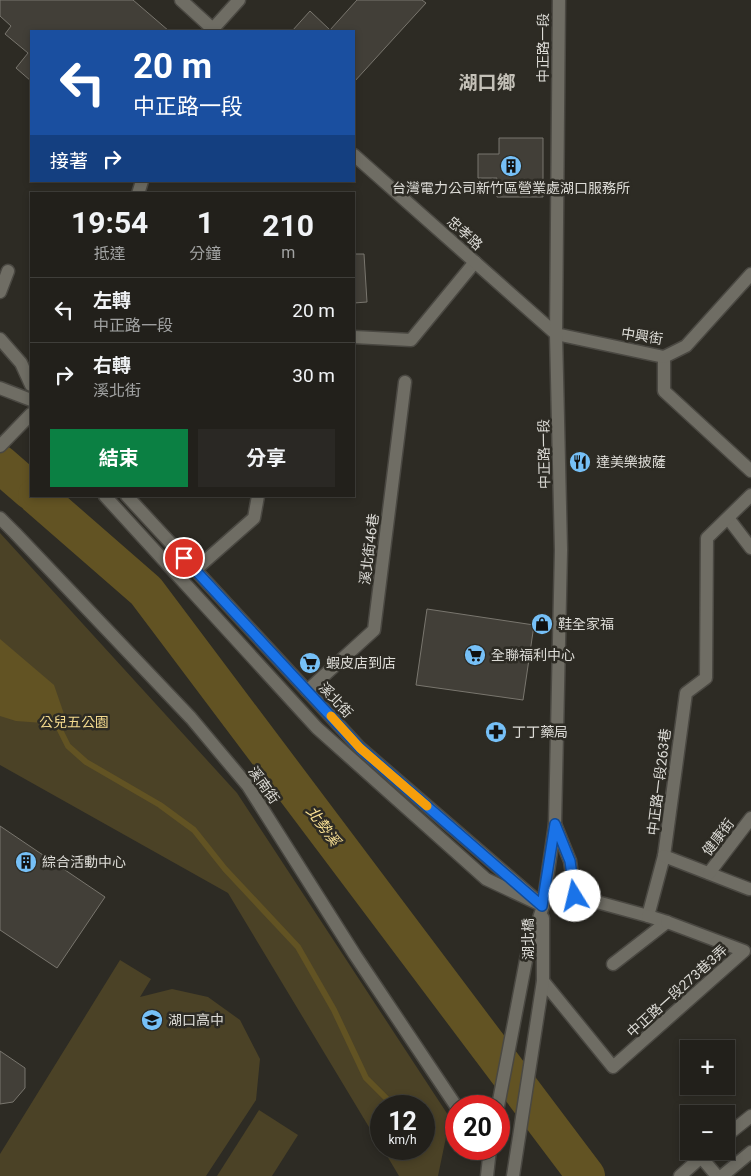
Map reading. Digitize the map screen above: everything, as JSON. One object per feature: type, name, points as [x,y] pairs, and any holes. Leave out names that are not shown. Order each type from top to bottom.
[{"type":"street","points":[[181,0],[212,30]]},
{"type":"street","points":[[214,30],[239,0]]},
{"type":"street","name":"中正路一段","points":[[542,906],[555,824],[561,550],[556,334],[558,0]]},
{"type":"street","name":"忠孝路","points":[[355,156],[556,334]]},
{"type":"street","points":[[355,337],[411,340],[475,262]]},
{"type":"street","points":[[0,292],[8,271]]},
{"type":"street","name":"中興街","points":[[556,334],[664,357],[686,346],[751,274]]},
{"type":"street","points":[[0,340],[21,363],[30,383]]},
{"type":"street","points":[[664,357],[664,391],[751,471]]},
{"type":"street","name":"溪北街46巷","points":[[307,691],[374,630],[405,382]]},
{"type":"street","points":[[0,388],[30,400]]},
{"type":"street","points":[[0,446],[30,415]]},
{"type":"street","points":[[751,495],[728,518],[751,548]]},
{"type":"street","points":[[106,497],[317,728],[486,879],[542,906]]},
{"type":"street","name":"溪北街","points":[[127,497],[360,748],[542,906]]},
{"type":"street","points":[[195,570],[254,518],[258,497]]},
{"type":"street","name":"溪南街","points":[[0,518],[191,718],[248,786],[355,954],[449,1095]]},
{"type":"street","name":"中正路一段263巷","points":[[648,916],[664,856],[686,693],[706,678],[707,538],[728,518]]},
{"type":"street","name":"健康街","points":[[709,874],[751,818]]},
{"type":"street","points":[[555,824],[570,861],[575,896],[667,922]]},
{"type":"street","points":[[664,856],[749,889]]},
{"type":"street","name":"湖北橋","points":[[514,1176],[543,981],[542,906]]},
{"type":"street","name":"湖北橋","points":[[500,1095],[527,955],[542,906]]},
{"type":"street","points":[[613,964],[667,922]]},
{"type":"street","name":"中正路一段273巷3弄","points":[[543,981],[613,1067],[744,951],[667,922]]},
{"type":"street","points":[[735,1129],[751,1116]]},
{"type":"street","points":[[722,1176],[751,1152]]},
{"type":"street","points":[[487,1176],[488,1160]]},
{"type":"street","points":[[680,1176],[697,1160]]},
{"type":"street","points":[[708,1160],[717,1176]]},
{"type":"green space","name":"公兒五公園","points":[[0,533],[237,793],[435,1095],[370,1095],[370,1129],[228,893],[0,765]]},
{"type":"green space","points":[[120,960],[151,979],[140,997],[172,989],[208,997],[240,1020],[260,1059],[256,1100],[206,1176],[0,1176],[0,1154]]},
{"type":"green space","name":"公兒五公園","points":[[435,1095],[445,1110],[445,1142],[438,1176],[399,1176],[390,1160],[435,1160]]},
{"type":"green space","points":[[259,1110],[298,1135],[272,1176],[217,1176]]},
{"type":"shaded area","points":[[0,639],[54,685],[64,714],[57,724],[16,721],[0,716]]},
{"type":"building","points":[[0,0],[133,0],[168,30],[30,30],[30,80],[16,68],[28,53],[5,34],[11,26],[0,16]]},
{"type":"building","points":[[357,0],[422,0],[426,3],[355,81],[355,30],[330,30]]},
{"type":"building","points":[[310,11],[330,30],[293,30]]},
{"type":"building","name":"台灣電力公司新竹區營業處湖口服務所","points":[[499,138],[543,138],[543,197],[497,197],[497,178],[478,178],[478,154],[499,154]]},
{"type":"building","points":[[355,254],[364,254],[367,302],[355,303]]},
{"type":"building","name":"全聯福利中心","points":[[427,609],[534,625],[523,700],[416,685]]},
{"type":"building","name":"綜合活動中心","points":[[0,826],[105,897],[57,968],[0,930]]},
{"type":"building","points":[[0,1051],[25,1068],[25,1088],[13,1102],[0,1104]]},
{"type":"waterway","name":"北勢溪","points":[[0,464],[30,490]]},
{"type":"waterway","name":"北勢溪","points":[[38,497],[146,591],[586,1176]]},
{"type":"waterway","points":[[57,724],[68,746],[86,762],[160,805],[194,830],[225,869],[298,947],[334,1010],[366,1078],[383,1095]]},
{"type":"slow traffic","points":[[331,716],[360,748],[427,806]]},
{"type":"place","name":"台灣電力公司新竹區營業處湖口服務所","points":[[511,166]]},
{"type":"place","name":"達美樂披薩","points":[[580,462]]},
{"type":"place","name":"鞋全家福","points":[[542,624]]},
{"type":"place","name":"全聯福利中心","points":[[475,655]]},
{"type":"place","name":"蝦皮店到店","points":[[310,663]]},
{"type":"place","name":"丁丁藥局","points":[[496,732]]},
{"type":"place","name":"綜合活動中心","points":[[26,862]]},
{"type":"place","name":"湖口高中","points":[[152,1020]]},
{"type":"district","name":"湖口鄉","points":[[487,82]]},
{"type":"route","points":[[184,558],[360,748],[542,906],[555,824],[570,861],[575,896]]}]
